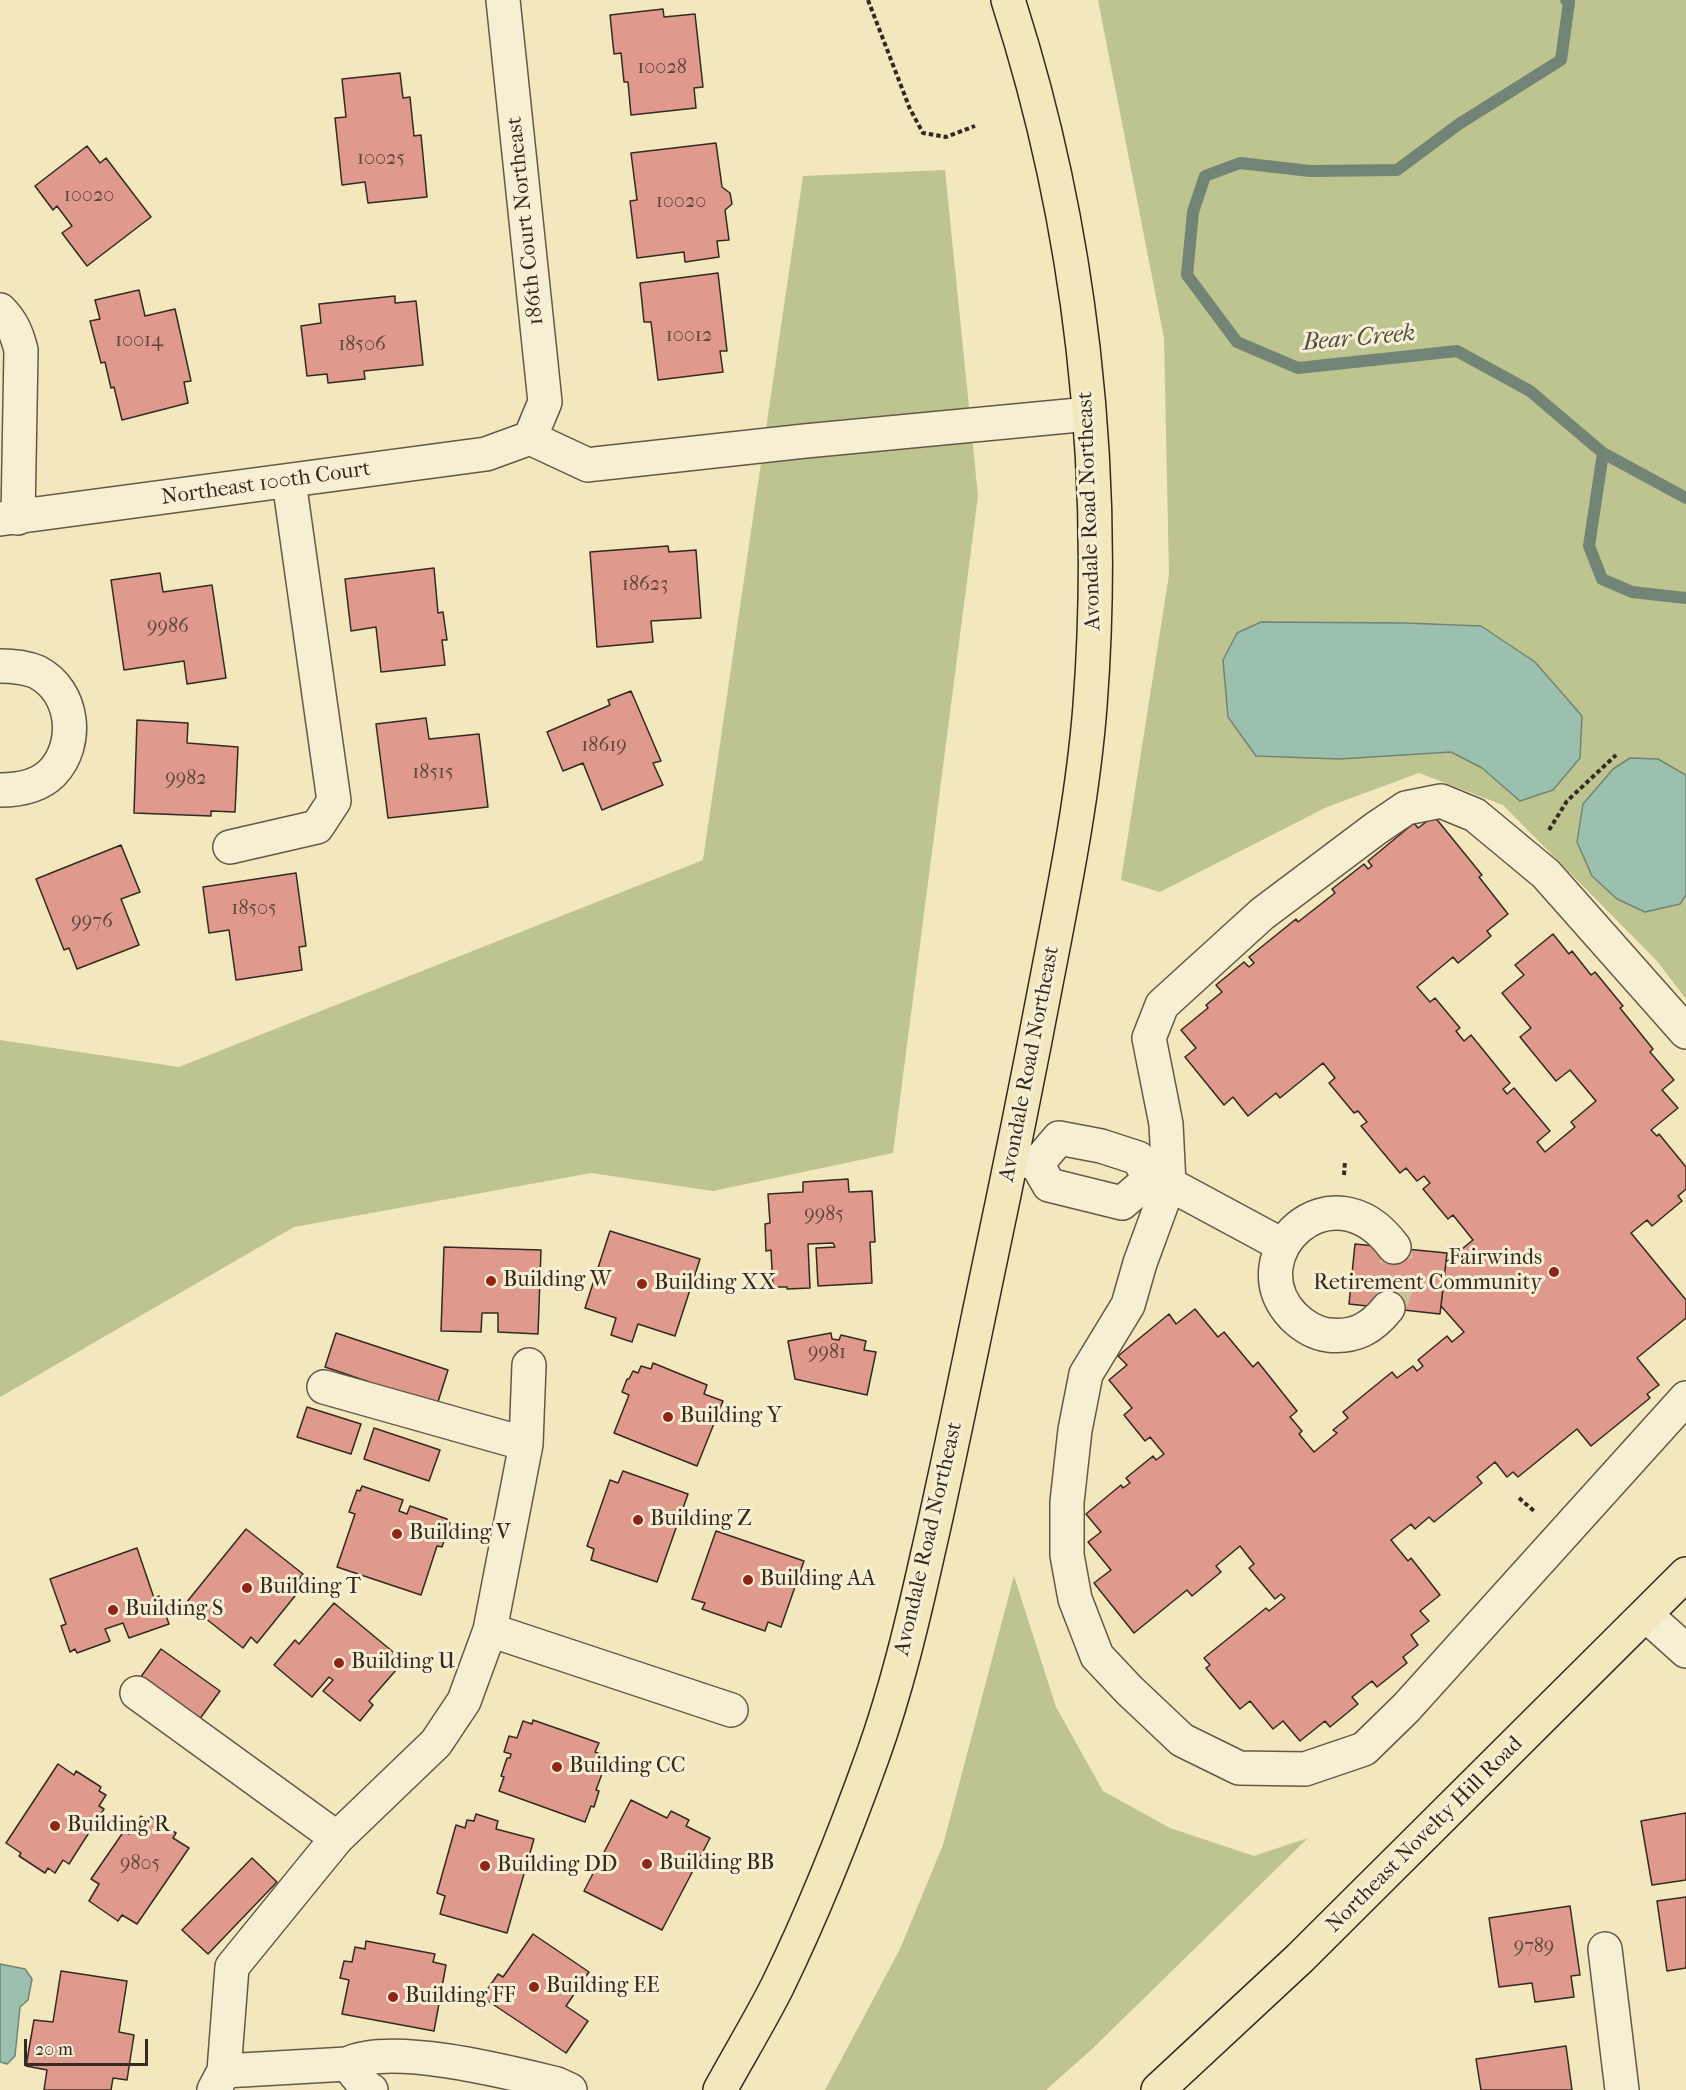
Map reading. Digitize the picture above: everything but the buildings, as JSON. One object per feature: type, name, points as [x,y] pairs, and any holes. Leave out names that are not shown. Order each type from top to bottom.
[{"type":"main road","name":"Avondale Road Northeast","points":[[720,2090],[787,1965],[830,1870],[874,1751],[911,1629],[939,1505],[1024,1161],[1082,784],[1089,720],[1096,561],[1089,414],[1077,298],[1060,200],[1038,101],[1008,0]]},
{"type":"main road","name":"Northeast Novelty Hill Road","points":[[1158,2090],[1300,1958],[1686,1575]]},
{"type":"street","name":"186th Court Northeast","points":[[503,0],[545,402],[530,438]]},
{"type":"street","points":[[0,310],[10,320],[21,350],[9,519]]},
{"type":"street","points":[[530,438],[588,465],[805,441],[1089,414]]},
{"type":"street","name":"Northeast 100th Court","points":[[9,519],[486,454],[530,438]]},
{"type":"street","points":[[230,846],[317,827],[333,801],[289,481]]},
{"type":"street","points":[[0,666],[18,666],[37,673],[53,684],[64,701],[70,720],[69,739],[63,758],[51,774],[34,785],[15,790],[0,790]]},
{"type":"street","points":[[1686,1032],[1546,874],[1475,815],[1441,801],[1406,808],[1262,914],[1182,984],[1162,1005],[1149,1038],[1166,1124],[1160,1182],[1128,1305],[1086,1374],[1075,1430],[1066,1503],[1067,1554],[1075,1599],[1098,1656],[1129,1690],[1182,1740],[1239,1768],[1305,1769],[1364,1749],[1406,1708],[1686,1398]]},
{"type":"street","points":[[1160,1182],[1122,1203],[1049,1185],[1024,1161],[1059,1138],[1101,1146],[1138,1158],[1160,1182],[1282,1245]]},
{"type":"street","points":[[1388,1308],[1376,1323],[1358,1332],[1338,1336],[1317,1333],[1299,1323],[1286,1308],[1277,1290],[1275,1269],[1282,1245],[1292,1233],[1307,1221],[1326,1214],[1346,1213],[1366,1219],[1382,1232],[1394,1247]]},
{"type":"street","points":[[529,1365],[526,1444],[490,1630],[464,1701],[436,1743],[337,1838],[232,1967],[219,2080],[347,2064],[373,2057],[425,2058],[503,2081],[557,2084],[570,2090]]},
{"type":"street","points":[[324,1387],[526,1444]]},
{"type":"street","points":[[1646,1615],[1686,1651]]},
{"type":"street","points":[[490,1630],[731,1710]]},
{"type":"street","points":[[137,1693],[337,1838]]},
{"type":"street","points":[[1605,1949],[1622,2090]]},
{"type":"street","points":[[347,2064],[366,2088],[372,2090]]},
{"type":"path","points":[[868,0],[910,109],[923,133],[945,137],[975,126]]},
{"type":"path","points":[[1525,857],[1548,832],[1567,801],[1616,754]]},
{"type":"green space","points":[[1098,0],[1686,0],[1686,999],[1657,961],[1503,805],[1419,773],[1327,807],[1160,892],[1121,880],[1169,575],[1164,338]]},
{"type":"green space","points":[[945,170],[978,496],[893,1153],[713,1191],[591,1173],[294,1227],[0,1397],[0,1040],[179,1067],[703,860],[803,176]]},
{"type":"green space","points":[[1014,1576],[1056,1707],[1103,1791],[1170,1828],[1254,1856],[1308,1838],[1091,2050],[1046,2090],[825,2090],[900,1949],[943,1845]]},
{"type":"shaded area","points":[[1261,622],[1481,626],[1535,662],[1582,716],[1580,758],[1553,790],[1520,801],[1482,768],[1451,752],[1339,759],[1256,756],[1228,717],[1223,660],[1237,633]]},
{"type":"shaded area","points":[[1630,758],[1658,759],[1686,775],[1686,895],[1680,904],[1645,912],[1617,899],[1592,876],[1577,842],[1583,804],[1613,769]]},
{"type":"shaded area","points":[[0,1964],[25,1969],[32,1979],[28,2000],[20,2007],[15,2056],[7,2064],[0,2062]]},
{"type":"waterway","name":"Bear Creek","points":[[1566,0],[1569,2],[1561,60],[1459,124],[1397,170],[1310,171],[1240,163],[1205,176],[1193,212],[1187,275],[1237,342],[1298,368],[1457,351],[1530,391],[1603,453],[1686,498]]},
{"type":"waterway","points":[[1603,453],[1589,546],[1602,579],[1632,592],[1686,598]]},
{"type":"tunnel","points":[[1388,1308],[1398,1278],[1394,1247]]},
{"type":"place","name":"Fairwinds Retirement Community","points":[[1554,1272]]},
{"type":"place","name":"Building W","points":[[491,1281]]},
{"type":"place","name":"Building XX","points":[[642,1284]]},
{"type":"place","name":"Building Y","points":[[668,1417]]},
{"type":"place","name":"Building Z","points":[[638,1520]]},
{"type":"place","name":"Building V","points":[[397,1534]]},
{"type":"place","name":"Building AA","points":[[748,1580]]},
{"type":"place","name":"Building T","points":[[247,1588]]},
{"type":"place","name":"Building S","points":[[113,1610]]},
{"type":"place","name":"Building U","points":[[339,1663]]},
{"type":"place","name":"Building CC","points":[[557,1767]]},
{"type":"place","name":"Building R","points":[[55,1826]]},
{"type":"place","name":"Building BB","points":[[647,1864]]},
{"type":"place","name":"Building DD","points":[[485,1866]]},
{"type":"place","name":"Building EE","points":[[534,1987]]},
{"type":"place","name":"Building FF","points":[[393,1997]]}]
